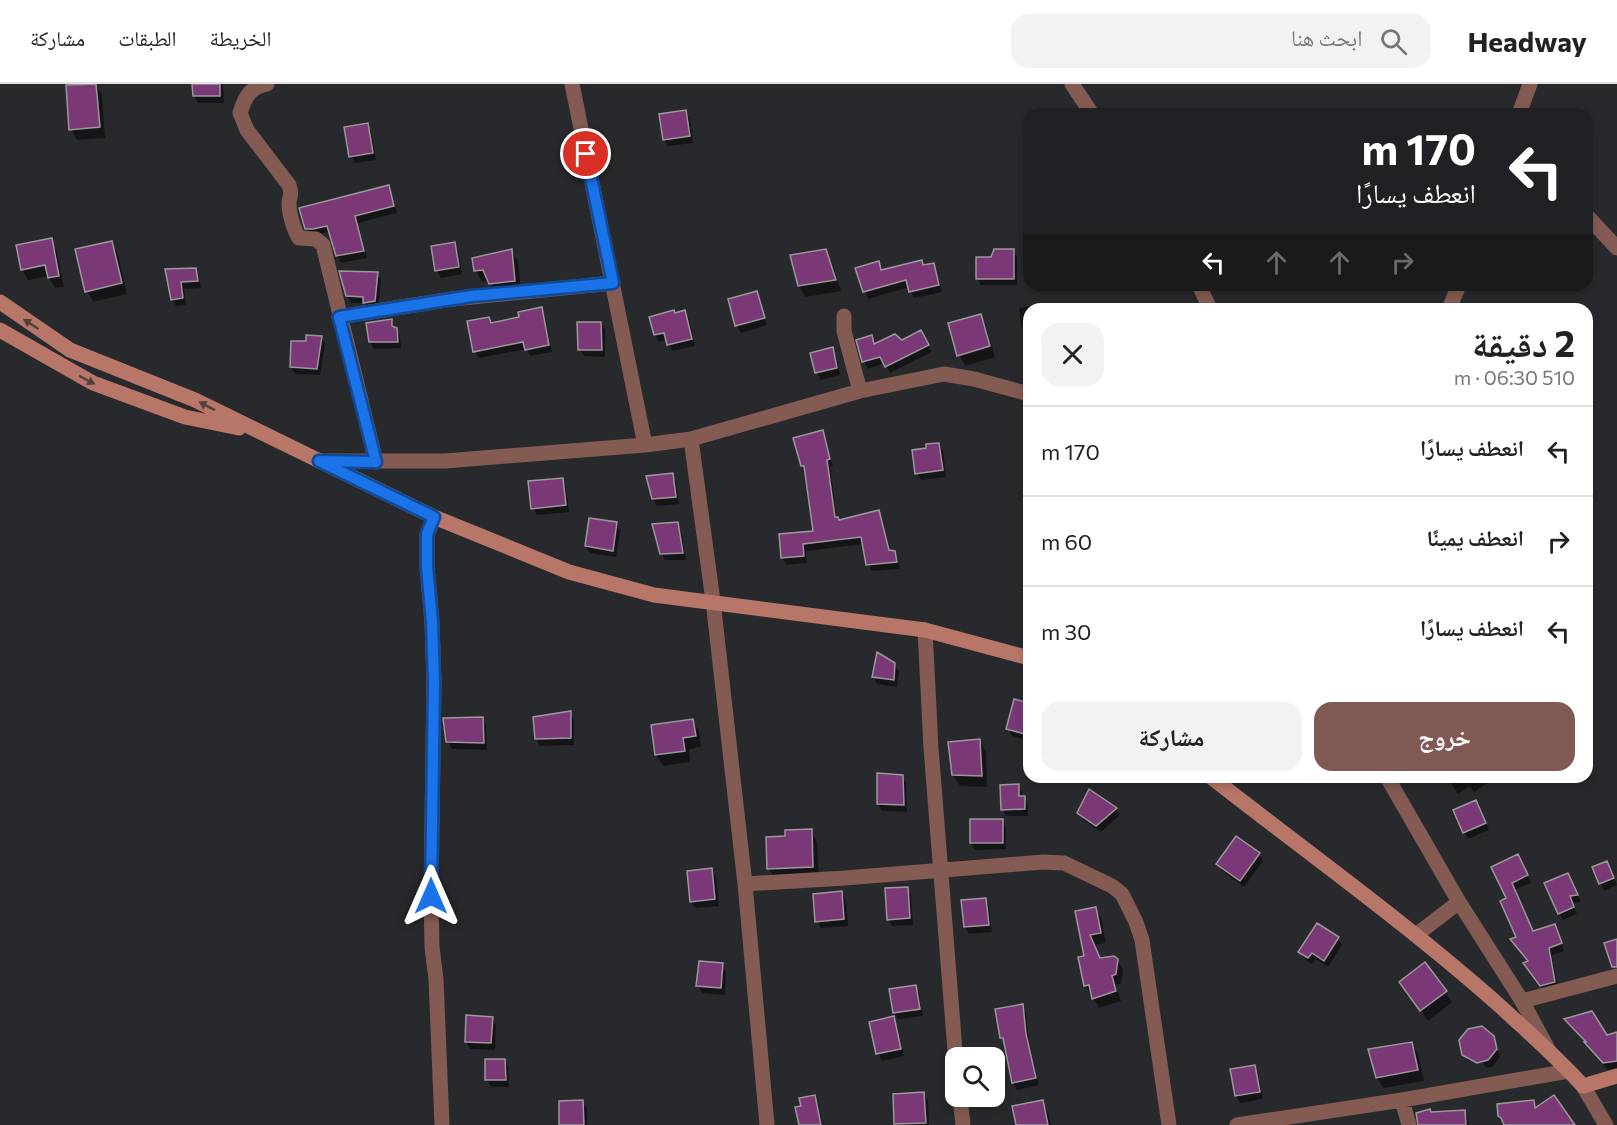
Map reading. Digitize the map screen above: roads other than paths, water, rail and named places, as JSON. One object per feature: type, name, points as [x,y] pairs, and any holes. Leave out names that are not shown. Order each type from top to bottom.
[{"type":"main road","points":[[0,302],[70,350],[195,400],[434,517],[569,572],[654,595],[925,630],[1023,656]]},
{"type":"main road","points":[[0,330],[93,383],[138,401],[185,417],[259,432]]},
{"type":"main road","points":[[1219,783],[1465,975],[1550,1052],[1583,1086],[1617,1077]]},
{"type":"street","points":[[267,84],[252,89],[240,113],[247,130],[289,185],[292,195],[289,204],[294,230],[299,238],[316,239],[323,245],[376,462]]},
{"type":"street","points":[[572,84],[645,445]]},
{"type":"street","points":[[1072,84],[1088,108]]},
{"type":"street","points":[[1522,108],[1530,84]]},
{"type":"street","points":[[1593,222],[1617,248]]},
{"type":"street","points":[[339,317],[462,298],[613,283]]},
{"type":"street","points":[[843,316],[844,331],[860,391]]},
{"type":"street","points":[[319,461],[445,461],[645,445],[691,439],[860,391],[944,374],[974,379],[1023,392]]},
{"type":"street","points":[[691,439],[713,601],[745,884],[767,1125]]},
{"type":"street","points":[[434,517],[427,534],[434,682],[431,896],[442,1125]]},
{"type":"street","points":[[925,630],[955,1047]]},
{"type":"street","points":[[1390,783],[1459,902],[1522,1001],[1550,1052]]},
{"type":"street","points":[[745,884],[1043,862],[1064,863],[1112,886],[1122,894],[1142,940],[1169,1125]]},
{"type":"street","points":[[1416,935],[1459,902]]},
{"type":"street","points":[[1522,1001],[1617,976]]},
{"type":"street","points":[[1237,1125],[1316,1119],[1402,1100],[1569,1071]]},
{"type":"street","points":[[1583,1086],[1606,1125]]},
{"type":"street","points":[[1402,1100],[1409,1125]]},
{"type":"street","points":[[961,1107],[963,1125]]}]
